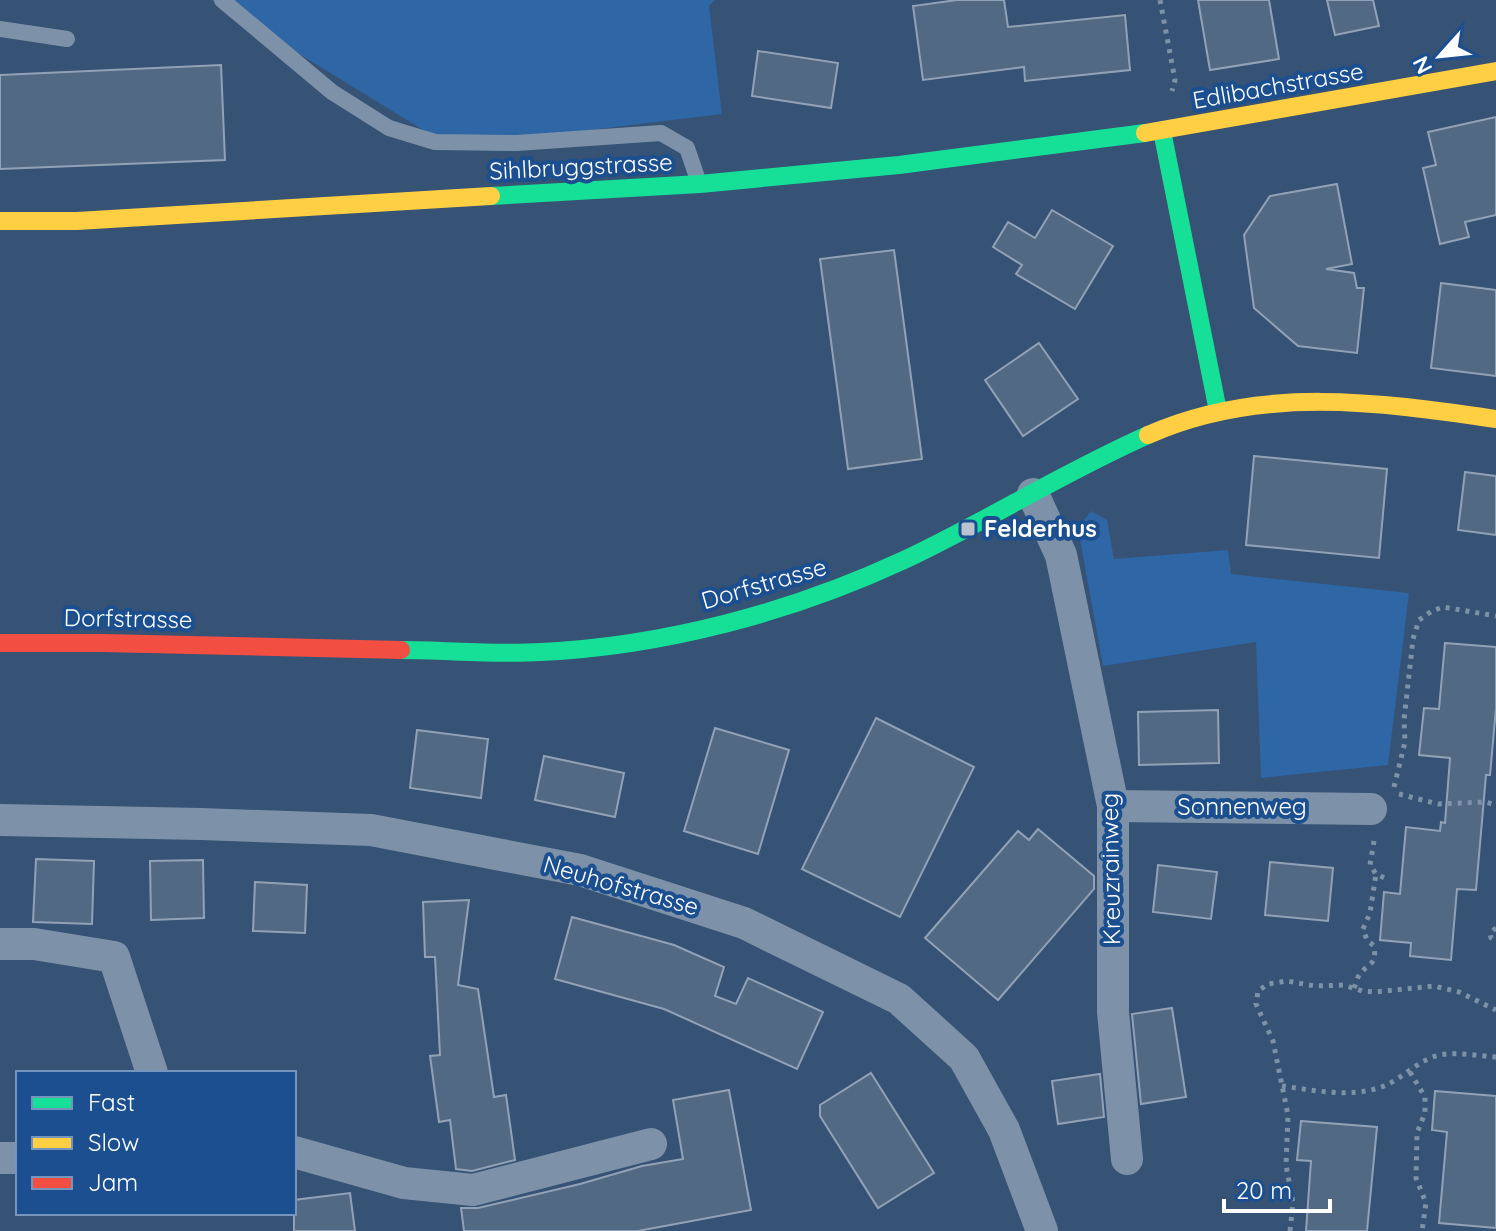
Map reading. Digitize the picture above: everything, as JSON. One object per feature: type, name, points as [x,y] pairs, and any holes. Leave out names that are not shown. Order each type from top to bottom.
[{"type":"street","name":"Edlibachstrasse","points":[[1162,131],[1496,71]]},
{"type":"street","name":"Sihlbruggstrasse","points":[[0,221],[93,220],[700,184],[899,165],[1162,131]]},
{"type":"street","points":[[1162,131],[1218,411]]},
{"type":"street","name":"Dorfstrasse","points":[[0,643],[97,641],[335,649],[556,651],[676,633],[807,601],[894,566],[1100,457],[1158,431],[1218,411],[1285,401],[1347,400],[1496,419]]},
{"type":"street","name":"Kreuzrainweg","points":[[1033,494],[1061,555],[1113,806],[1113,1012],[1127,1159]]},
{"type":"street","name":"Sonnenweg","points":[[1113,806],[1375,820]]},
{"type":"street","name":"Neuhofstrasse","points":[[0,820],[371,830],[580,870],[744,923],[899,999],[964,1058],[1004,1130],[1042,1231]]},
{"type":"street","points":[[0,944],[34,944],[114,957],[151,1071]]},
{"type":"street","points":[[296,1153],[404,1183],[473,1190],[651,1144]]},
{"type":"lane","points":[[222,0],[332,92],[389,128],[435,142],[517,143],[661,133],[687,148],[700,184]]},
{"type":"lane","points":[[0,29],[67,39]]},
{"type":"path","points":[[1160,0],[1175,80],[1162,131]]},
{"type":"path","points":[[1496,616],[1443,607],[1419,620],[1413,639],[1404,720],[1405,742],[1393,792],[1438,804],[1485,802],[1496,805]]},
{"type":"path","points":[[1375,820],[1370,865],[1376,874],[1387,879]]},
{"type":"path","points":[[1354,988],[1360,974],[1370,967],[1375,956],[1374,946],[1367,940],[1363,929],[1370,913],[1376,874]]},
{"type":"path","points":[[1496,928],[1490,933],[1491,938],[1496,940]]},
{"type":"path","points":[[1290,1231],[1293,1203],[1286,1165],[1288,1115],[1273,1041],[1256,1004],[1258,991],[1268,984],[1287,981],[1315,986],[1344,985],[1375,992],[1434,986],[1459,992],[1496,1010]]},
{"type":"path","points":[[1282,1086],[1335,1093],[1373,1090],[1399,1080],[1429,1058],[1448,1054],[1496,1057]]},
{"type":"path","points":[[1410,1072],[1425,1097],[1425,1113],[1417,1133],[1416,1178],[1426,1203],[1422,1231]]},
{"type":"shaded area","points":[[211,0],[715,0],[709,6],[722,114],[451,147]]},
{"type":"shaded area","points":[[1091,511],[1107,520],[1114,559],[1228,550],[1231,574],[1409,593],[1388,765],[1261,778],[1256,642],[1103,666],[1078,528]]},
{"type":"building","points":[[957,0],[1004,0],[1008,27],[1125,15],[1130,70],[1025,81],[1024,67],[923,80],[913,6]]},
{"type":"building","points":[[1198,0],[1269,0],[1279,59],[1210,70]]},
{"type":"building","points":[[1327,0],[1373,0],[1379,26],[1335,35]]},
{"type":"building","points":[[758,51],[838,63],[831,108],[752,96]]},
{"type":"building","points":[[221,65],[225,160],[0,169],[0,75]]},
{"type":"building","points":[[1496,117],[1496,215],[1465,222],[1469,237],[1440,244],[1423,168],[1436,165],[1428,132]]},
{"type":"building","points":[[1337,184],[1352,264],[1326,269],[1354,273],[1357,288],[1364,288],[1357,353],[1298,346],[1254,308],[1244,235],[1270,196]]},
{"type":"building","points":[[1052,210],[1113,246],[1075,309],[1016,274],[1022,265],[993,247],[1008,222],[1035,238]]},
{"type":"building","points":[[894,250],[922,459],[848,469],[820,259]]},
{"type":"building","points":[[1441,283],[1496,290],[1496,376],[1431,368]]},
{"type":"building","points":[[1039,343],[1078,399],[1023,436],[985,380]]},
{"type":"building","points":[[1254,456],[1387,469],[1379,558],[1246,545]]},
{"type":"building","points":[[1465,472],[1496,476],[1496,535],[1458,530]]},
{"type":"building","points":[[1445,643],[1496,647],[1496,708],[1490,775],[1486,775],[1476,890],[1457,889],[1451,960],[1410,956],[1411,943],[1380,940],[1384,892],[1400,894],[1406,827],[1440,831],[1441,822],[1445,823],[1450,758],[1419,755],[1424,708],[1439,709]]},
{"type":"building","points":[[1218,710],[1219,763],[1139,765],[1138,712]]},
{"type":"building","points":[[876,718],[974,767],[900,917],[802,869]]},
{"type":"building","points":[[715,728],[789,750],[758,854],[684,831]]},
{"type":"building","points":[[417,730],[488,739],[481,798],[410,788]]},
{"type":"building","points":[[544,756],[624,773],[615,817],[535,800]]},
{"type":"building","points":[[1038,829],[1094,876],[1094,889],[998,1000],[925,938],[1018,831],[1029,840]]},
{"type":"building","points":[[36,859],[94,861],[92,924],[33,922]]},
{"type":"building","points":[[203,860],[204,918],[151,920],[150,861]]},
{"type":"building","points":[[1270,862],[1333,868],[1328,921],[1265,915]]},
{"type":"building","points":[[1158,865],[1217,872],[1211,919],[1153,912]]},
{"type":"building","points":[[255,882],[307,885],[305,933],[253,931]]},
{"type":"building","points":[[469,900],[458,985],[478,989],[494,1097],[506,1095],[515,1160],[472,1171],[456,1169],[450,1120],[439,1122],[430,1056],[440,1055],[435,957],[425,957],[423,902]]},
{"type":"building","points":[[572,917],[674,945],[724,967],[715,996],[736,1004],[748,978],[823,1012],[797,1069],[664,1009],[555,979]]},
{"type":"building","points":[[1172,1008],[1186,1097],[1141,1104],[1132,1014]]},
{"type":"building","points":[[871,1073],[934,1173],[878,1208],[820,1116],[820,1105]]},
{"type":"building","points":[[1100,1074],[1104,1117],[1058,1124],[1052,1081]]},
{"type":"building","points":[[729,1090],[751,1210],[638,1231],[464,1231],[461,1208],[478,1208],[642,1166],[683,1159],[673,1100]]},
{"type":"building","points":[[1435,1091],[1496,1096],[1496,1228],[1439,1223],[1447,1132],[1432,1130]]},
{"type":"building","points":[[1301,1121],[1377,1127],[1367,1231],[1306,1231],[1311,1161],[1297,1160]]},
{"type":"building","points":[[350,1193],[355,1231],[294,1231],[296,1200]]},
{"type":"traffic: fast","points":[[1162,131],[1218,411]]},
{"type":"traffic: fast","points":[[491,196],[700,184],[899,165],[1145,133]]},
{"type":"traffic: fast","points":[[401,650],[506,653],[588,648],[681,634],[773,610],[861,579],[904,560],[1148,435]]},
{"type":"traffic: slow","points":[[1145,133],[1496,71]]},
{"type":"traffic: slow","points":[[0,221],[77,221],[491,196]]},
{"type":"traffic: slow","points":[[1148,435],[1190,419],[1276,403],[1364,403],[1496,419]]},
{"type":"traffic: jam","points":[[0,643],[401,650]]},
{"type":"place","name":"Felderhus","points":[[968,529]]}]
